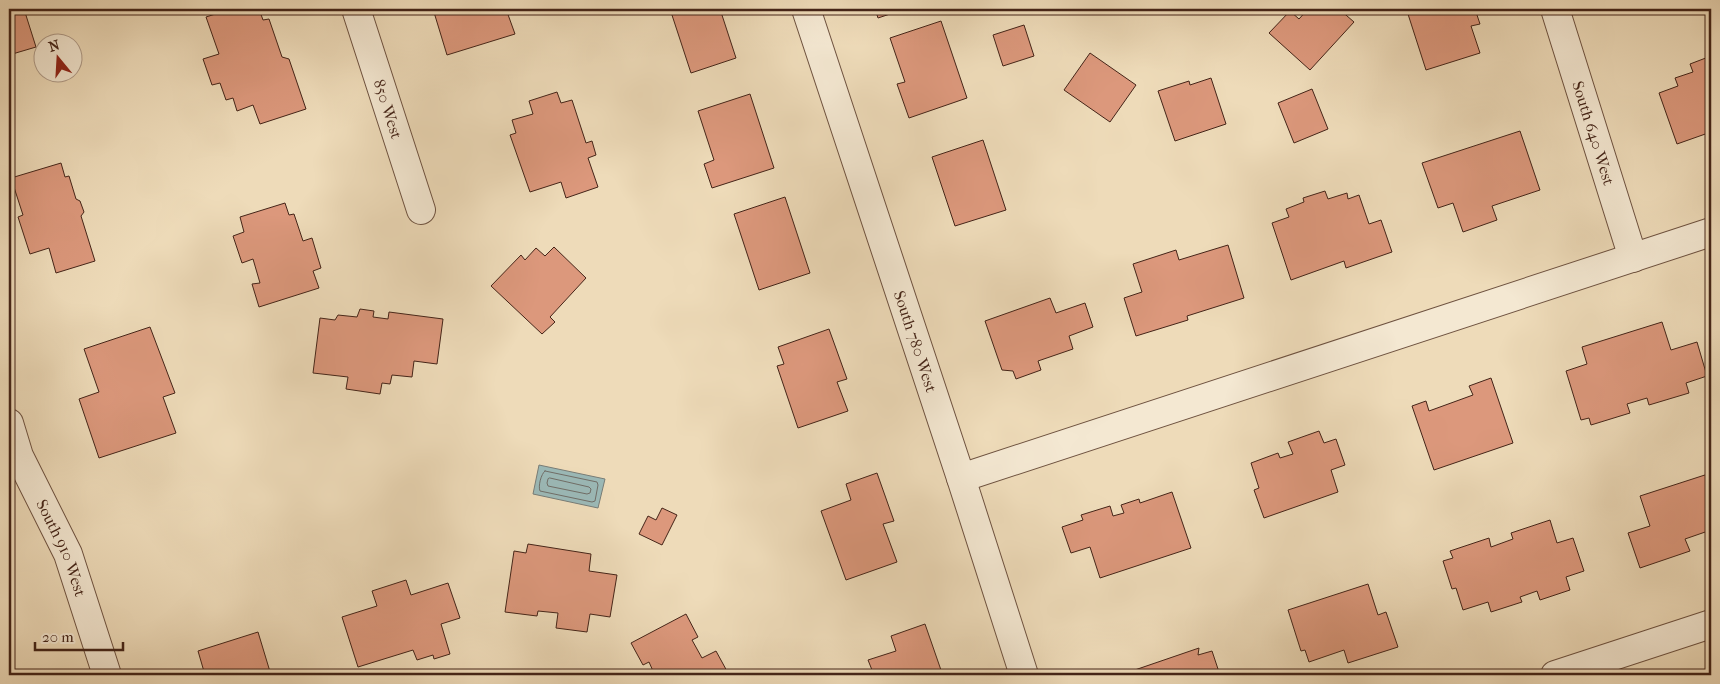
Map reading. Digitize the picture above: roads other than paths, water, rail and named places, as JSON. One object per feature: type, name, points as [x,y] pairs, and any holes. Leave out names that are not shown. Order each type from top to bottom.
[{"type":"street","name":"850 West","points":[[356,9],[421,210]]},
{"type":"street","name":"South 780 West","points":[[806,9],[1024,675]]},
{"type":"street","name":"South 640 West","points":[[1555,9],[1633,258]]},
{"type":"street","points":[[961,478],[1711,232]]},
{"type":"street","name":"South 910 West","points":[[9,423],[19,456],[68,554],[107,675]]},
{"type":"street","points":[[1555,675],[1711,624]]},
{"type":"water","points":[[539,465],[605,479],[598,508],[533,494]]}]
